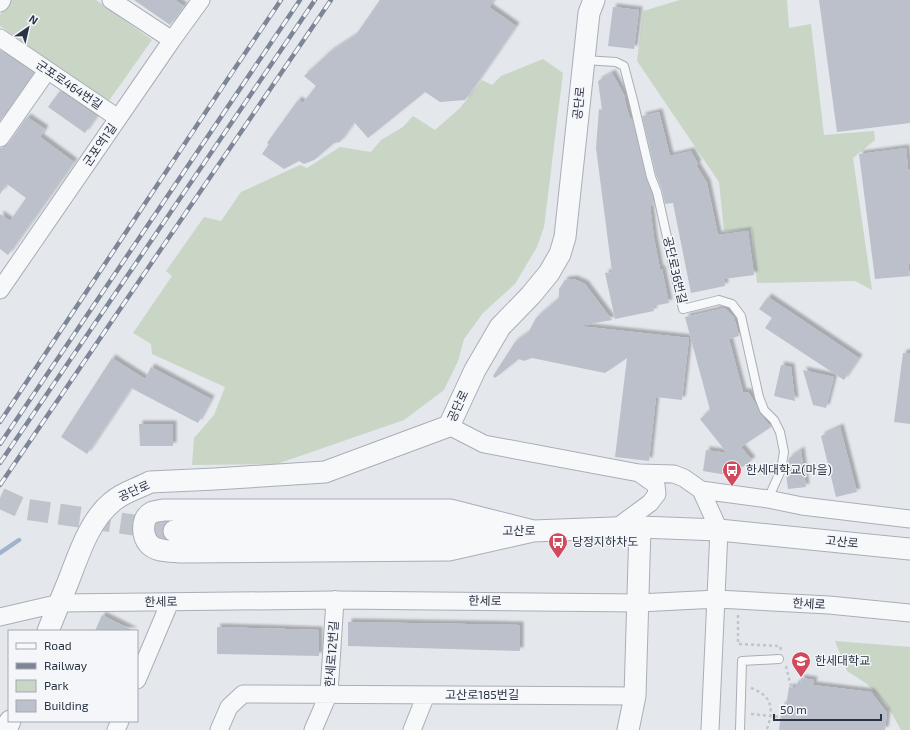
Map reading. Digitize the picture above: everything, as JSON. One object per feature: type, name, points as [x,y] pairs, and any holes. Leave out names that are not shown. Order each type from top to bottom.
[{"type":"street","points":[[111,0],[172,40]]},
{"type":"street","name":"군포역1길","points":[[0,290],[201,0]]},
{"type":"street","name":"공단로","points":[[48,630],[83,545],[99,516],[112,501],[131,490],[150,482],[325,472],[449,426],[475,370],[500,327],[531,295],[549,273],[560,254],[564,237],[589,13],[594,0]]},
{"type":"street","name":"군포로464번길","points":[[0,38],[118,118]]},
{"type":"street","points":[[0,138],[47,71]]},
{"type":"street","points":[[449,426],[484,444],[639,473],[674,474],[684,478],[701,490],[768,499],[802,506],[910,519]]},
{"type":"street","points":[[616,528],[650,503],[657,494],[656,485],[639,473]]},
{"type":"street","points":[[701,490],[719,530],[710,730]]},
{"type":"street","points":[[163,510],[450,510],[533,531],[449,550],[181,552],[162,550],[149,545],[145,537],[143,527],[146,519],[151,513],[163,510]]},
{"type":"street","points":[[628,730],[635,696],[639,603],[640,527]]},
{"type":"street","name":"고산로","points":[[174,531],[533,531],[640,527],[719,530],[910,549]]},
{"type":"street","name":"한세로","points":[[0,617],[60,603],[335,600],[639,603],[717,599],[829,605],[910,613]]},
{"type":"street","name":"한세로12번길","points":[[313,730],[329,694],[335,600]]},
{"type":"street","points":[[138,678],[170,602]]},
{"type":"street","name":"고산로185번길","points":[[219,730],[229,707],[243,694],[635,696]]},
{"type":"street","points":[[412,730],[426,695]]},
{"type":"lane","name":"공단로36번길","points":[[584,60],[616,62],[624,66],[651,177],[657,192],[683,309],[719,300],[732,304],[741,316],[759,397],[764,410],[774,420],[780,432],[784,452],[781,470],[768,499]]},
{"type":"lane","points":[[740,730],[740,687],[742,661],[779,660]]},
{"type":"path","points":[[738,613],[738,644],[780,646]]},
{"type":"path","points":[[740,687],[750,688],[762,694],[769,702],[771,707],[766,730]]},
{"type":"path","points":[[740,712],[780,717]]},
{"type":"green space","points":[[11,0],[96,0],[152,40],[108,102],[0,26],[0,15]]},
{"type":"green space","points":[[680,0],[787,0],[789,28],[811,24],[824,135],[874,131],[875,140],[853,158],[872,290],[855,281],[757,283],[752,229],[724,231],[719,182],[637,61],[643,11]]},
{"type":"green space","points":[[543,59],[563,73],[544,227],[537,247],[515,284],[483,313],[464,339],[458,361],[444,390],[404,420],[277,464],[192,465],[194,438],[214,415],[225,387],[152,354],[151,344],[133,333],[172,276],[166,271],[204,217],[221,221],[241,192],[300,165],[307,168],[340,147],[371,152],[381,140],[403,127],[413,116],[435,130],[460,108],[482,80],[492,85],[501,76]]},
{"type":"green space","points":[[835,641],[910,647],[910,730],[901,730],[886,703],[867,684],[847,671]]},
{"type":"building","points":[[134,0],[175,0],[184,6],[170,25]]},
{"type":"building","points":[[380,0],[494,0],[489,7],[516,26],[465,100],[440,102],[425,92],[368,138],[354,122],[340,142],[334,143],[314,160],[304,164],[299,161],[284,169],[262,154],[269,144],[267,143],[298,100],[303,103],[316,86],[304,76],[330,52],[355,36]]},
{"type":"building","points":[[819,0],[910,0],[910,123],[837,132]]},
{"type":"building","points":[[613,7],[639,10],[634,49],[608,46]]},
{"type":"building","points":[[0,50],[34,73],[0,121]]},
{"type":"building","points":[[612,73],[625,97],[630,119],[632,118],[646,178],[652,194],[654,206],[650,206],[654,238],[669,303],[653,306],[654,311],[615,319],[605,273],[612,272],[596,148],[599,109],[602,110],[598,81]]},
{"type":"building","points":[[60,91],[97,116],[85,133],[48,107]]},
{"type":"building","points":[[659,112],[670,156],[691,151],[698,164],[696,165],[707,183],[718,235],[748,231],[754,275],[724,279],[725,286],[691,293],[673,203],[665,204],[662,190],[656,175],[642,116]]},
{"type":"building","points":[[27,117],[45,129],[40,137],[74,162],[8,255],[0,249],[0,214],[10,221],[26,198],[7,184],[0,194],[0,148],[5,147],[8,144]]},
{"type":"building","points":[[906,148],[908,169],[910,169],[910,263],[908,264],[910,276],[875,279],[859,154]]},
{"type":"building","points":[[574,279],[585,284],[612,320],[579,326],[689,338],[682,400],[656,397],[649,461],[615,457],[627,358],[605,373],[532,358],[524,361],[519,359],[495,378],[493,376],[515,342],[528,333],[536,318],[559,298],[559,289],[565,280]]},
{"type":"building","points":[[768,297],[859,358],[844,380],[765,328],[772,318],[759,309]]},
{"type":"building","points":[[725,308],[734,317],[739,336],[729,339],[743,392],[748,392],[760,414],[771,427],[741,447],[752,460],[740,469],[737,466],[727,475],[703,471],[706,450],[727,453],[700,419],[710,410],[685,317]]},
{"type":"building","points":[[903,353],[910,353],[910,424],[894,422]]},
{"type":"building","points":[[112,358],[145,379],[151,367],[211,399],[198,423],[131,388],[87,454],[61,437]]},
{"type":"building","points":[[781,365],[791,367],[795,401],[774,396]]},
{"type":"building","points":[[803,370],[834,377],[826,408],[813,405]]},
{"type":"building","points":[[139,424],[173,424],[173,446],[140,446]]},
{"type":"building","points":[[840,427],[857,492],[836,497],[821,436]]},
{"type":"building","points":[[801,450],[806,487],[788,489],[786,473],[789,458]]},
{"type":"building","points":[[102,615],[132,630],[95,630]]},
{"type":"building","points":[[348,622],[520,625],[520,651],[348,646]]},
{"type":"building","points":[[217,627],[319,630],[319,656],[217,654]]},
{"type":"building","points":[[801,678],[814,680],[813,685],[871,692],[887,713],[885,730],[779,730],[782,705],[786,705],[789,687],[795,688],[795,684],[800,684]]},
{"type":"waterway","points":[[0,553],[19,540]]},
{"type":"tunnel","points":[[0,498],[24,509],[174,531]]},
{"type":"railway","points":[[0,422],[281,0]]},
{"type":"railway","points":[[0,444],[300,0]]},
{"type":"railway","points":[[0,463],[315,0]]},
{"type":"railway","points":[[0,485],[331,0]]},
{"type":"place","name":"한세대학교(마을)","points":[[732,487]]},
{"type":"place","name":"당정지하차도","points":[[558,559]]},
{"type":"place","name":"한세대학교","points":[[801,678]]}]
